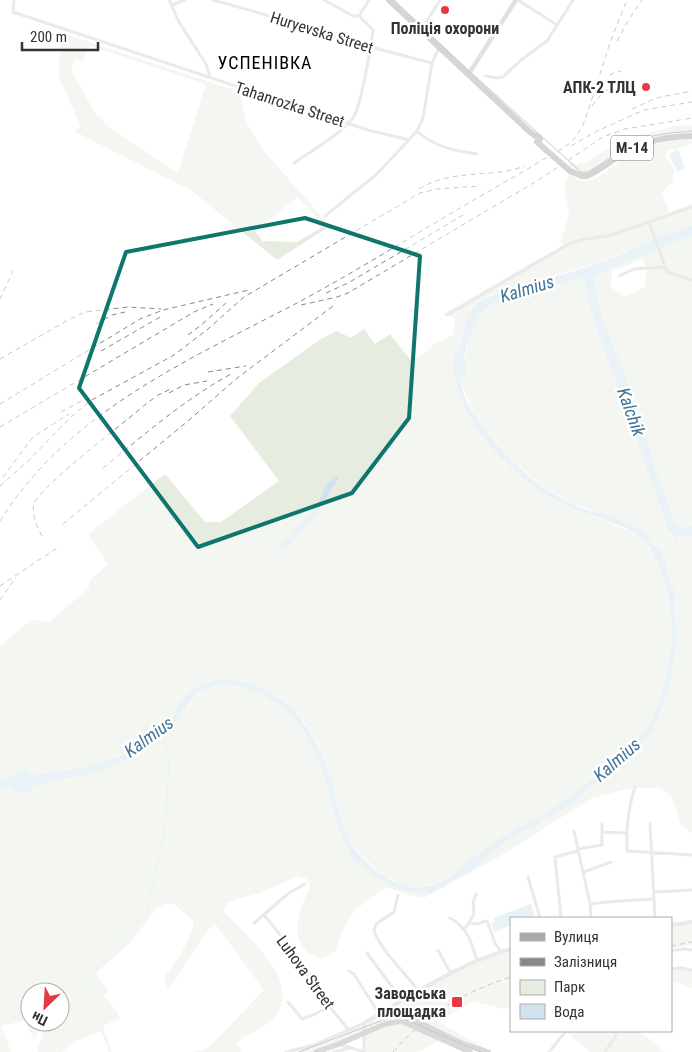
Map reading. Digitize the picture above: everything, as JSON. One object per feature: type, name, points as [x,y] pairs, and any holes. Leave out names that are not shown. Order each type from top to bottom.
[{"type":"highway","name":"М-14","points":[[389,0],[578,175],[591,174],[626,152],[647,142],[692,136]]},
{"type":"main road","points":[[468,74],[517,0]]},
{"type":"main road","points":[[316,1052],[384,1024],[407,1020],[416,1022],[461,1043],[488,1052]]},
{"type":"main road","points":[[399,1021],[470,1052]]},
{"type":"street","name":"Tahanrozka Street","points":[[14,0],[14,12],[308,111],[348,122],[381,134],[409,140]]},
{"type":"street","points":[[169,0],[179,22],[206,64],[210,77]]},
{"type":"street","points":[[172,5],[185,0]]},
{"type":"street","name":"Huryevska Street","points":[[213,0],[263,14],[325,35],[432,64]]},
{"type":"street","points":[[294,163],[340,132],[355,112],[370,48],[373,29],[359,16],[353,16],[324,0]]},
{"type":"street","points":[[359,16],[369,0]]},
{"type":"street","points":[[421,30],[440,0]]},
{"type":"street","points":[[517,0],[557,25]]},
{"type":"street","points":[[485,76],[503,77],[521,60],[547,42],[573,0]]},
{"type":"street","points":[[325,216],[377,174],[417,131],[425,111],[432,64],[439,47]]},
{"type":"street","points":[[417,131],[446,149],[477,154]]},
{"type":"street","points":[[447,315],[569,244],[585,239],[607,236],[692,207]]},
{"type":"street","points":[[649,222],[667,272],[692,280]]},
{"type":"street","points":[[618,276],[634,269],[665,267]]},
{"type":"street","points":[[634,787],[630,801],[626,833],[627,851],[692,855]]},
{"type":"street","points":[[650,823],[656,917]]},
{"type":"street","points":[[561,917],[554,858],[602,845],[602,824]]},
{"type":"street","points":[[574,830],[584,872],[591,917]]},
{"type":"street","points":[[602,832],[626,833]]},
{"type":"street","points":[[584,872],[611,862]]},
{"type":"street","points":[[528,877],[540,917]]},
{"type":"street","points":[[254,923],[289,893],[305,884]]},
{"type":"street","points":[[654,892],[692,890]]},
{"type":"street","points":[[398,894],[394,912],[376,924],[374,931],[418,992]]},
{"type":"street","points":[[465,929],[474,914],[473,903],[476,894]]},
{"type":"street","points":[[590,904],[608,900],[654,899]]},
{"type":"street","name":"Luhova Street","points":[[264,915],[282,937],[317,991],[348,1029]]},
{"type":"street","points":[[450,918],[460,923],[465,929],[478,960]]},
{"type":"street","points":[[469,923],[476,924],[487,921],[501,952]]},
{"type":"street","points":[[672,925],[692,922]]},
{"type":"street","points":[[672,951],[683,948],[692,950]]},
{"type":"street","points":[[438,950],[451,975]]},
{"type":"street","points":[[286,1052],[314,1045],[364,1023],[402,1000],[478,960],[510,950]]},
{"type":"street","points":[[367,953],[402,1000]]},
{"type":"street","points":[[672,969],[692,970]]},
{"type":"street","points":[[350,971],[359,981],[379,1014]]},
{"type":"street","points":[[288,1002],[302,1019],[313,1016],[330,1006]]},
{"type":"street","points":[[339,1044],[364,1052],[364,1023]]},
{"type":"street","points":[[548,1052],[565,1032]]},
{"type":"street","points":[[605,1052],[617,1034],[614,1032]]},
{"type":"street","points":[[332,1052],[350,1047]]},
{"type":"highlighted area","points":[[305,218],[420,256],[409,418],[352,493],[198,547],[79,388],[126,252]]},
{"type":"green space","points":[[62,33],[240,92],[247,124],[262,149],[330,226],[277,260],[192,191],[74,131],[81,127],[58,75]],"holes":[[[90,46],[206,84],[178,173],[106,125],[96,115],[71,69],[76,59],[82,61]],[[298,197],[324,226],[297,242],[262,241],[255,231]]]},
{"type":"green space","points":[[692,125],[692,134],[652,139],[592,173],[578,173],[568,164],[571,161],[576,165],[581,162],[585,163],[624,139],[675,126]]},
{"type":"green space","points":[[692,139],[692,144],[667,151],[666,157],[675,170],[672,182],[662,193],[669,212],[692,204],[692,225],[598,263],[531,282],[488,297],[477,304],[470,314],[454,357],[456,386],[462,402],[473,423],[502,458],[540,490],[559,502],[641,536],[659,564],[665,582],[670,612],[669,664],[658,705],[645,731],[631,746],[572,795],[481,851],[460,870],[434,884],[420,887],[403,885],[384,876],[361,855],[351,841],[345,831],[329,773],[316,741],[305,723],[278,697],[222,679],[206,681],[190,692],[177,707],[169,722],[135,748],[109,760],[87,768],[32,775],[23,769],[0,781],[0,646],[31,620],[49,622],[89,588],[89,581],[108,564],[88,534],[165,474],[205,522],[221,522],[279,481],[230,416],[259,383],[321,339],[337,331],[351,338],[364,329],[375,344],[390,334],[412,362],[435,343],[454,335],[455,318],[443,314],[563,245],[561,241],[569,212],[564,186],[569,174],[582,181],[592,180],[645,148],[668,142]]},
{"type":"green space","points":[[692,236],[692,526],[680,529],[676,526],[669,507],[624,374],[600,314],[595,288],[596,280],[600,273]],"holes":[[[643,259],[647,270],[644,288],[624,297],[611,287],[612,271]]]},
{"type":"green space","points":[[583,278],[587,287],[588,299],[596,327],[669,531],[673,538],[678,539],[692,536],[692,833],[681,825],[672,797],[660,788],[631,788],[592,798],[500,856],[424,898],[408,895],[386,887],[355,910],[344,927],[336,950],[322,959],[307,952],[298,936],[298,920],[310,887],[307,879],[297,876],[260,893],[227,902],[224,912],[267,958],[276,972],[281,986],[282,1000],[277,1014],[269,1023],[237,1043],[242,1052],[194,1052],[209,1047],[264,990],[216,925],[208,930],[168,990],[164,978],[186,944],[194,922],[175,905],[166,903],[157,908],[129,944],[96,973],[108,991],[104,995],[118,1013],[120,1019],[104,1025],[103,1028],[112,1052],[109,1052],[101,1031],[78,1040],[62,1052],[38,1052],[37,1047],[44,1034],[41,1032],[70,1032],[70,982],[20,982],[20,1021],[2,1026],[11,1052],[0,1052],[0,790],[11,788],[17,793],[26,794],[39,785],[109,768],[131,758],[142,752],[161,736],[181,716],[193,699],[211,687],[229,685],[241,687],[269,698],[287,711],[300,727],[320,766],[339,830],[353,861],[362,865],[373,877],[400,890],[429,894],[477,867],[490,853],[526,829],[537,826],[541,821],[568,806],[639,747],[670,687],[677,635],[674,617],[675,591],[670,583],[662,551],[653,545],[646,532],[614,515],[604,515],[573,503],[543,487],[515,462],[475,416],[461,383],[468,340],[480,314],[489,306],[519,293]]},
{"type":"green space","points":[[692,922],[692,945],[672,949],[672,925]]},
{"type":"green space","points":[[510,949],[510,1007],[504,1009],[473,1001],[439,1022],[492,1052],[462,1042],[416,1021],[393,1021],[316,1052],[286,1052],[314,1045],[361,1023],[477,960]]},
{"type":"green space","points":[[672,970],[692,971],[692,988],[672,981]]},
{"type":"green space","points":[[400,1022],[441,1040],[418,1052],[365,1052],[365,1034]]},
{"type":"green space","points":[[30,1032],[38,1032],[34,1040]]},
{"type":"green space","points":[[566,1032],[617,1032],[604,1052],[590,1052]]},
{"type":"green space","points":[[620,1032],[640,1032],[665,1052],[606,1052]]},
{"type":"water","points":[[678,150],[685,168],[678,172],[669,155]]},
{"type":"water","points":[[692,225],[692,236],[600,273],[596,277],[595,283],[598,304],[609,337],[624,373],[647,439],[655,469],[675,523],[680,529],[692,526],[692,536],[675,539],[669,531],[596,327],[588,299],[587,287],[583,278],[519,293],[489,306],[480,314],[468,340],[464,356],[467,367],[465,377],[461,379],[463,392],[480,423],[506,454],[533,479],[558,497],[587,510],[614,515],[646,532],[653,545],[662,551],[670,583],[675,591],[674,617],[677,635],[670,687],[653,729],[639,747],[568,806],[541,821],[531,830],[526,829],[490,853],[477,867],[430,894],[400,890],[373,877],[362,865],[353,861],[339,830],[320,766],[300,727],[287,711],[269,698],[247,689],[229,685],[211,687],[199,693],[162,738],[142,752],[103,770],[39,785],[26,794],[17,793],[11,788],[0,790],[0,781],[23,769],[32,775],[71,770],[107,761],[131,750],[152,737],[166,725],[177,707],[189,693],[203,684],[219,679],[228,679],[256,686],[286,704],[298,716],[317,745],[325,762],[339,813],[352,844],[360,855],[382,875],[408,886],[422,887],[448,878],[488,846],[552,808],[582,787],[632,745],[644,732],[661,696],[667,674],[671,627],[664,581],[656,560],[645,541],[639,536],[619,525],[559,502],[509,466],[480,433],[469,415],[460,397],[453,370],[453,360],[468,317],[482,300],[596,264]]},
{"type":"water","points":[[335,476],[339,477],[314,517],[286,549],[279,551],[296,527],[305,520],[319,502],[325,486]]},
{"type":"water","points":[[531,904],[535,916],[510,917],[510,925],[494,932],[491,923],[495,922],[493,918]]},
{"type":"waterway","name":"Kalmius","points":[[74,999],[99,966],[147,911],[165,829],[169,766],[163,736]]},
{"type":"waterway","points":[[70,1005],[73,1001]]},
{"type":"waterway","points":[[43,1052],[43,1046],[52,1032]]},
{"type":"tram line","points":[[394,0],[581,172],[588,172],[625,147],[646,138],[661,134],[692,131]]},
{"type":"tram line","points":[[299,1052],[383,1020],[393,1018],[404,1019],[481,1052]]},
{"type":"railway","points":[[0,521],[28,483],[59,449],[133,393],[214,346],[342,278],[571,142],[585,120],[611,40],[627,0]]},
{"type":"railway","points":[[617,41],[642,0]]},
{"type":"railway","points":[[599,90],[611,74],[621,71]]},
{"type":"railway","points":[[592,106],[605,91],[624,84]]},
{"type":"railway","points":[[632,109],[656,98],[692,91]]},
{"type":"railway","points":[[571,146],[595,132],[644,110],[692,102]]},
{"type":"railway","points":[[301,305],[348,293],[540,179],[603,137],[625,129],[692,118]]},
{"type":"railway","points":[[419,189],[445,178],[512,170],[525,166]]},
{"type":"railway","points":[[0,486],[90,401],[174,355],[208,329],[244,297],[420,193],[437,189],[480,186]]},
{"type":"railway","points":[[326,293],[348,283],[465,214]]},
{"type":"railway","points":[[0,299],[13,271]]},
{"type":"railway","points":[[0,404],[140,319],[163,310],[249,290]]},
{"type":"railway","points":[[188,335],[226,303]]},
{"type":"railway","points":[[0,427],[194,312],[213,304]]},
{"type":"railway","points":[[63,524],[236,379],[333,306]]},
{"type":"railway","points":[[0,359],[85,312],[128,307],[161,309]]},
{"type":"railway","points":[[96,324],[112,315],[125,312]]},
{"type":"railway","points":[[101,351],[162,316]]},
{"type":"railway","points":[[208,372],[246,366]]},
{"type":"railway","points":[[103,468],[182,405],[233,373]]},
{"type":"railway","points":[[169,393],[184,385],[207,381]]},
{"type":"railway","points":[[42,536],[36,525],[33,512],[34,504],[40,495],[67,469],[146,404],[158,395],[173,388]]},
{"type":"railway","points":[[61,412],[85,399]]},
{"type":"railway","points":[[3,477],[33,437],[69,414]]},
{"type":"railway","points":[[0,586],[60,546]]},
{"type":"railway","points":[[0,600],[16,577]]},
{"type":"railway","points":[[672,946],[692,942]]},
{"type":"railway","points":[[393,1052],[418,1027],[446,1006],[462,997],[510,977]]},
{"type":"place","name":"Поліція охорони","points":[[445,10]]},
{"type":"place","name":"АПК-2 ТЛЦ","points":[[646,87]]},
{"type":"place","name":"Заводська площадка","points":[[457,1002]]},
{"type":"district","name":"УСПЕНІВКА","points":[[265,63]]},
{"type":"water label","name":"Kalchik","points":[[631,412]]}]
